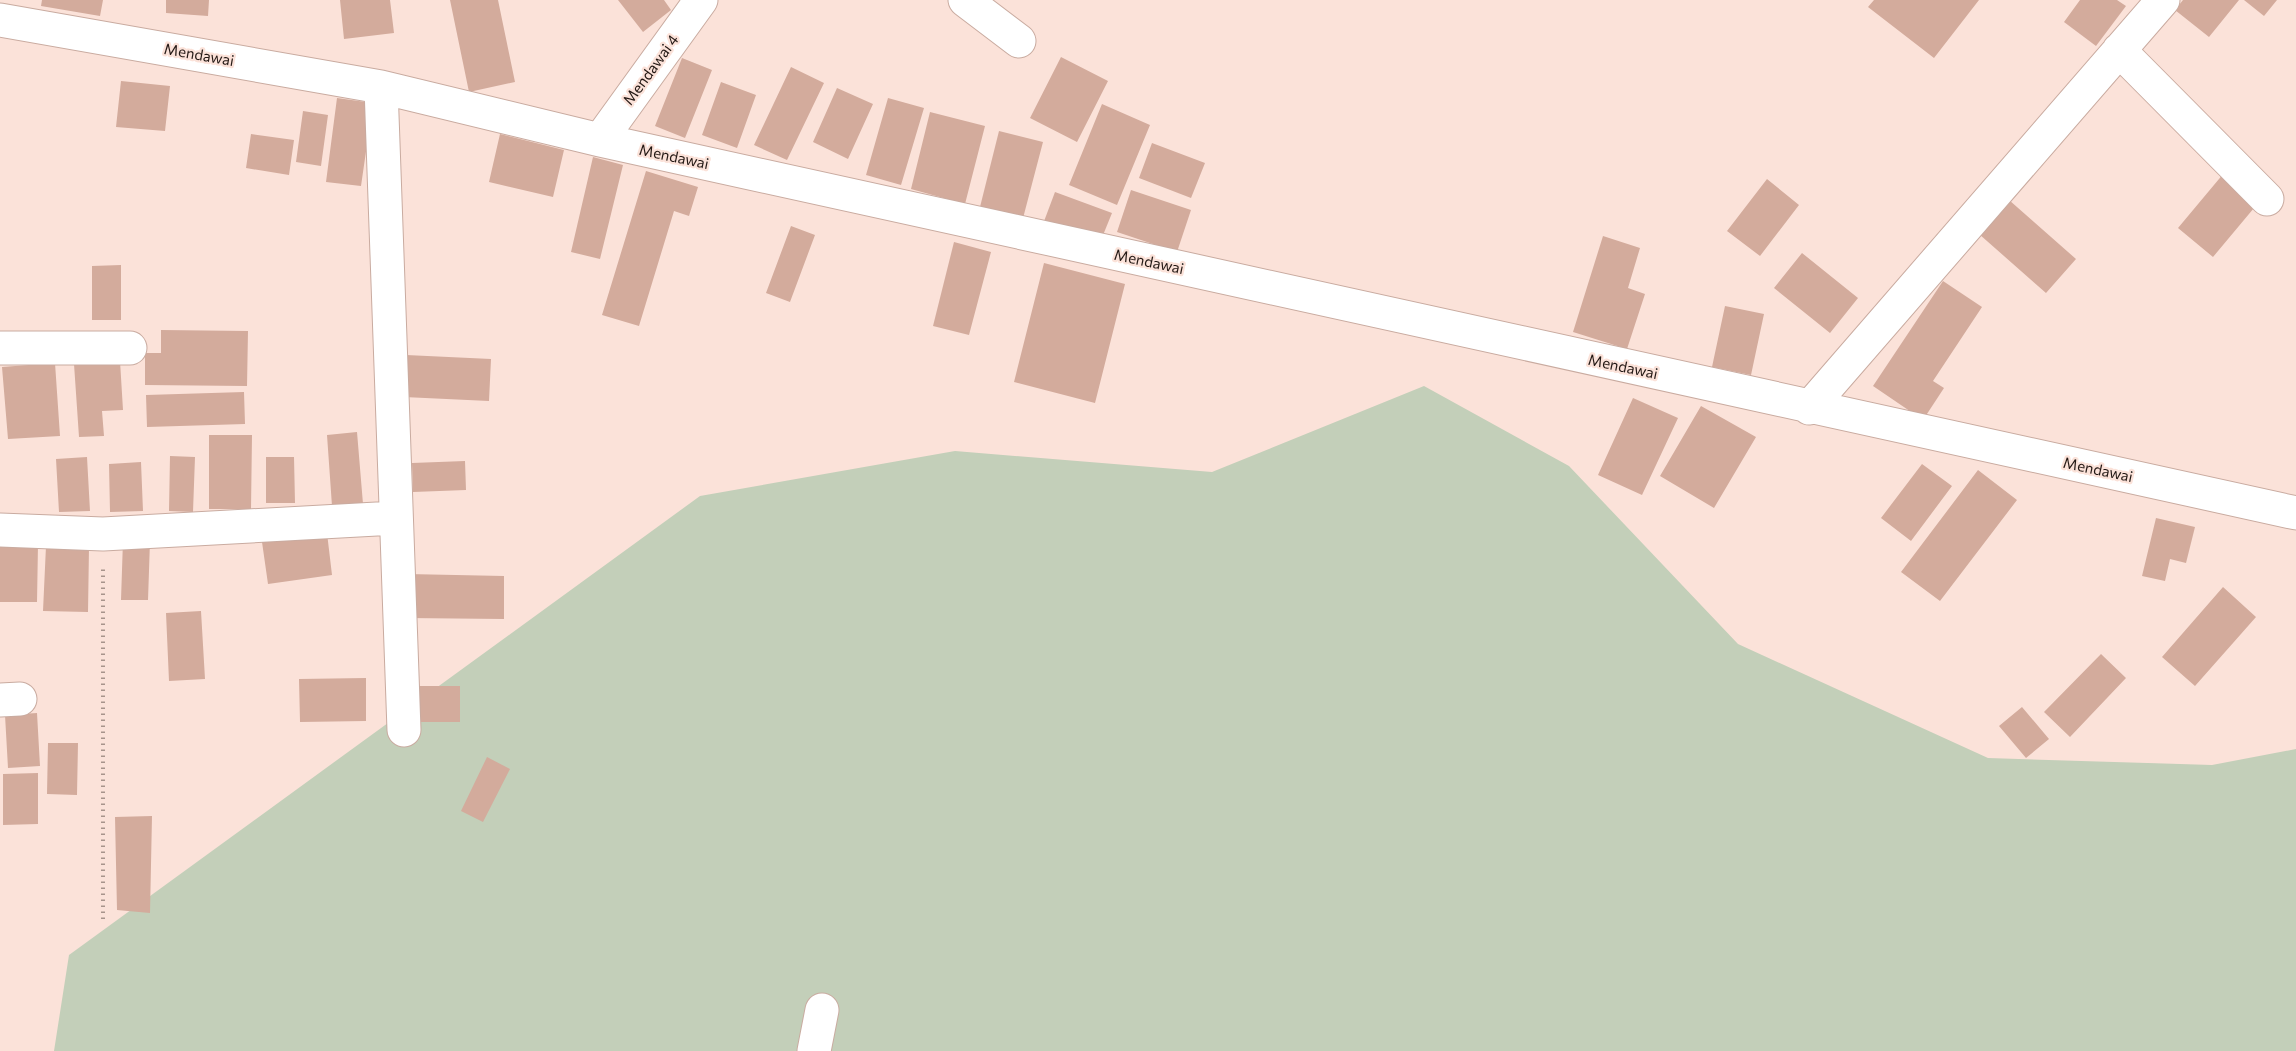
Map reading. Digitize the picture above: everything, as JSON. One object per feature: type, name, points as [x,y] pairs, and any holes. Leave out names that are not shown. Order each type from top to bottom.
[{"type":"street","name":"Mendawai 4","points":[[600,140],[701,0]]},
{"type":"street","points":[[965,0],[1019,41]]},
{"type":"street","points":[[1809,408],[2163,0]]},
{"type":"street","name":"Mendawai","points":[[0,20],[381,87],[600,140],[1809,408],[2296,513]]},
{"type":"street","points":[[2119,50],[2267,199]]},
{"type":"street","points":[[381,87],[404,730]]},
{"type":"street","points":[[0,348],[130,348]]},
{"type":"street","points":[[0,530],[103,534],[395,518]]},
{"type":"street","points":[[814,1051],[822,1010]]},
{"type":"path","points":[[103,534],[103,920]]},
{"type":"green space","points":[[1424,386],[1569,466],[1738,644],[1988,758],[2212,765],[2296,749],[2296,1051],[54,1051],[69,955],[700,496],[955,451],[1212,472]]},
{"type":"building","points":[[42,0],[103,0],[100,16],[41,6]]},
{"type":"building","points":[[166,0],[209,0],[208,16],[166,13]]},
{"type":"building","points":[[340,0],[390,0],[394,33],[344,39]]},
{"type":"building","points":[[450,0],[498,0],[515,82],[469,92]]},
{"type":"building","points":[[618,0],[664,0],[671,10],[643,32]]},
{"type":"building","points":[[1874,0],[1979,0],[1934,58],[1868,7]]},
{"type":"building","points":[[2080,0],[2117,0],[2126,6],[2096,46],[2064,22]]},
{"type":"building","points":[[2183,0],[2239,0],[2209,37],[2175,10]]},
{"type":"building","points":[[2244,0],[2277,0],[2264,16]]},
{"type":"building","points":[[1061,57],[1108,81],[1077,142],[1030,118]]},
{"type":"building","points":[[682,58],[712,70],[685,138],[655,126]]},
{"type":"building","points":[[791,67],[824,83],[787,160],[754,145]]},
{"type":"building","points":[[121,81],[170,86],[165,131],[116,127]]},
{"type":"building","points":[[721,82],[756,95],[737,148],[702,135]]},
{"type":"building","points":[[837,88],[873,104],[848,159],[813,142]]},
{"type":"building","points":[[337,98],[373,103],[361,186],[326,182]]},
{"type":"building","points":[[888,98],[924,108],[901,185],[866,175]]},
{"type":"building","points":[[1102,104],[1150,125],[1117,205],[1069,185]]},
{"type":"building","points":[[303,111],[328,115],[321,166],[296,162]]},
{"type":"building","points":[[930,112],[985,126],[965,204],[911,189]]},
{"type":"building","points":[[999,131],[1043,142],[1022,222],[979,211]]},
{"type":"building","points":[[251,134],[294,140],[289,175],[246,168]]},
{"type":"building","points":[[500,134],[564,150],[553,197],[489,182]]},
{"type":"building","points":[[1152,143],[1205,163],[1191,198],[1139,178]]},
{"type":"building","points":[[593,157],[623,165],[600,259],[571,252]]},
{"type":"building","points":[[646,171],[698,187],[689,216],[674,211],[639,326],[602,315]]},
{"type":"building","points":[[2224,173],[2259,202],[2213,257],[2178,228]]},
{"type":"building","points":[[1767,179],[1799,205],[1760,256],[1727,231]]},
{"type":"building","points":[[1131,190],[1191,210],[1177,252],[1117,232]]},
{"type":"building","points":[[1055,192],[1112,213],[1099,245],[1043,224]]},
{"type":"building","points":[[2009,200],[2076,259],[2046,293],[1979,234]]},
{"type":"building","points":[[791,226],[815,235],[790,302],[766,293]]},
{"type":"building","points":[[1603,236],[1640,248],[1628,288],[1645,294],[1627,349],[1573,332]]},
{"type":"building","points":[[954,242],[991,252],[969,335],[933,326]]},
{"type":"building","points":[[1802,253],[1858,298],[1830,333],[1774,288]]},
{"type":"building","points":[[1044,263],[1125,284],[1095,403],[1014,382]]},
{"type":"building","points":[[121,265],[121,320],[92,320],[92,266]]},
{"type":"building","points":[[1943,281],[1982,307],[1933,381],[1944,388],[1923,420],[1873,386]]},
{"type":"building","points":[[1725,306],[1764,314],[1751,375],[1712,367]]},
{"type":"building","points":[[161,330],[248,331],[247,386],[145,385],[145,353],[161,353]]},
{"type":"building","points":[[406,355],[491,359],[489,401],[404,397]]},
{"type":"building","points":[[120,361],[123,410],[102,411],[104,436],[79,437],[74,364]]},
{"type":"building","points":[[55,363],[60,436],[8,439],[2,367]]},
{"type":"building","points":[[244,392],[245,424],[147,427],[146,395]]},
{"type":"building","points":[[1633,398],[1678,418],[1642,495],[1598,475]]},
{"type":"building","points":[[1701,406],[1756,437],[1714,508],[1660,476]]},
{"type":"building","points":[[357,432],[363,504],[332,506],[327,435]]},
{"type":"building","points":[[209,435],[252,435],[251,509],[209,509]]},
{"type":"building","points":[[170,456],[195,457],[193,512],[169,511]]},
{"type":"building","points":[[87,457],[90,511],[59,512],[56,459]]},
{"type":"building","points":[[266,457],[294,457],[295,503],[266,503]]},
{"type":"building","points":[[465,461],[466,490],[413,492],[412,463]]},
{"type":"building","points":[[141,462],[143,511],[110,512],[109,464]]},
{"type":"building","points":[[1922,464],[1952,486],[1911,541],[1881,518]]},
{"type":"building","points":[[1978,470],[2017,500],[1940,601],[1901,572]]},
{"type":"building","points":[[2156,518],[2195,527],[2186,563],[2170,559],[2165,581],[2142,576]]},
{"type":"building","points":[[327,533],[332,575],[268,584],[262,542]]},
{"type":"building","points":[[123,540],[150,541],[148,600],[121,600]]},
{"type":"building","points":[[0,544],[38,544],[37,602],[0,602]]},
{"type":"building","points":[[46,546],[89,547],[88,612],[43,611]]},
{"type":"building","points":[[407,574],[504,576],[504,619],[406,618]]},
{"type":"building","points":[[2223,587],[2256,617],[2195,686],[2162,657]]},
{"type":"building","points":[[201,611],[205,679],[169,681],[166,613]]},
{"type":"building","points":[[2101,654],[2126,678],[2070,737],[2044,712]]},
{"type":"building","points":[[366,678],[366,721],[300,722],[299,679]]},
{"type":"building","points":[[415,686],[460,686],[460,722],[415,722]]},
{"type":"building","points":[[2022,707],[2049,739],[2026,758],[1999,726]]},
{"type":"building","points":[[37,713],[40,766],[8,768],[5,715]]},
{"type":"building","points":[[48,743],[78,743],[77,795],[47,794]]},
{"type":"building","points":[[487,757],[510,769],[483,822],[461,811]]},
{"type":"building","points":[[38,773],[38,824],[3,825],[3,774]]},
{"type":"building","points":[[152,816],[150,913],[117,910],[115,817]]}]
